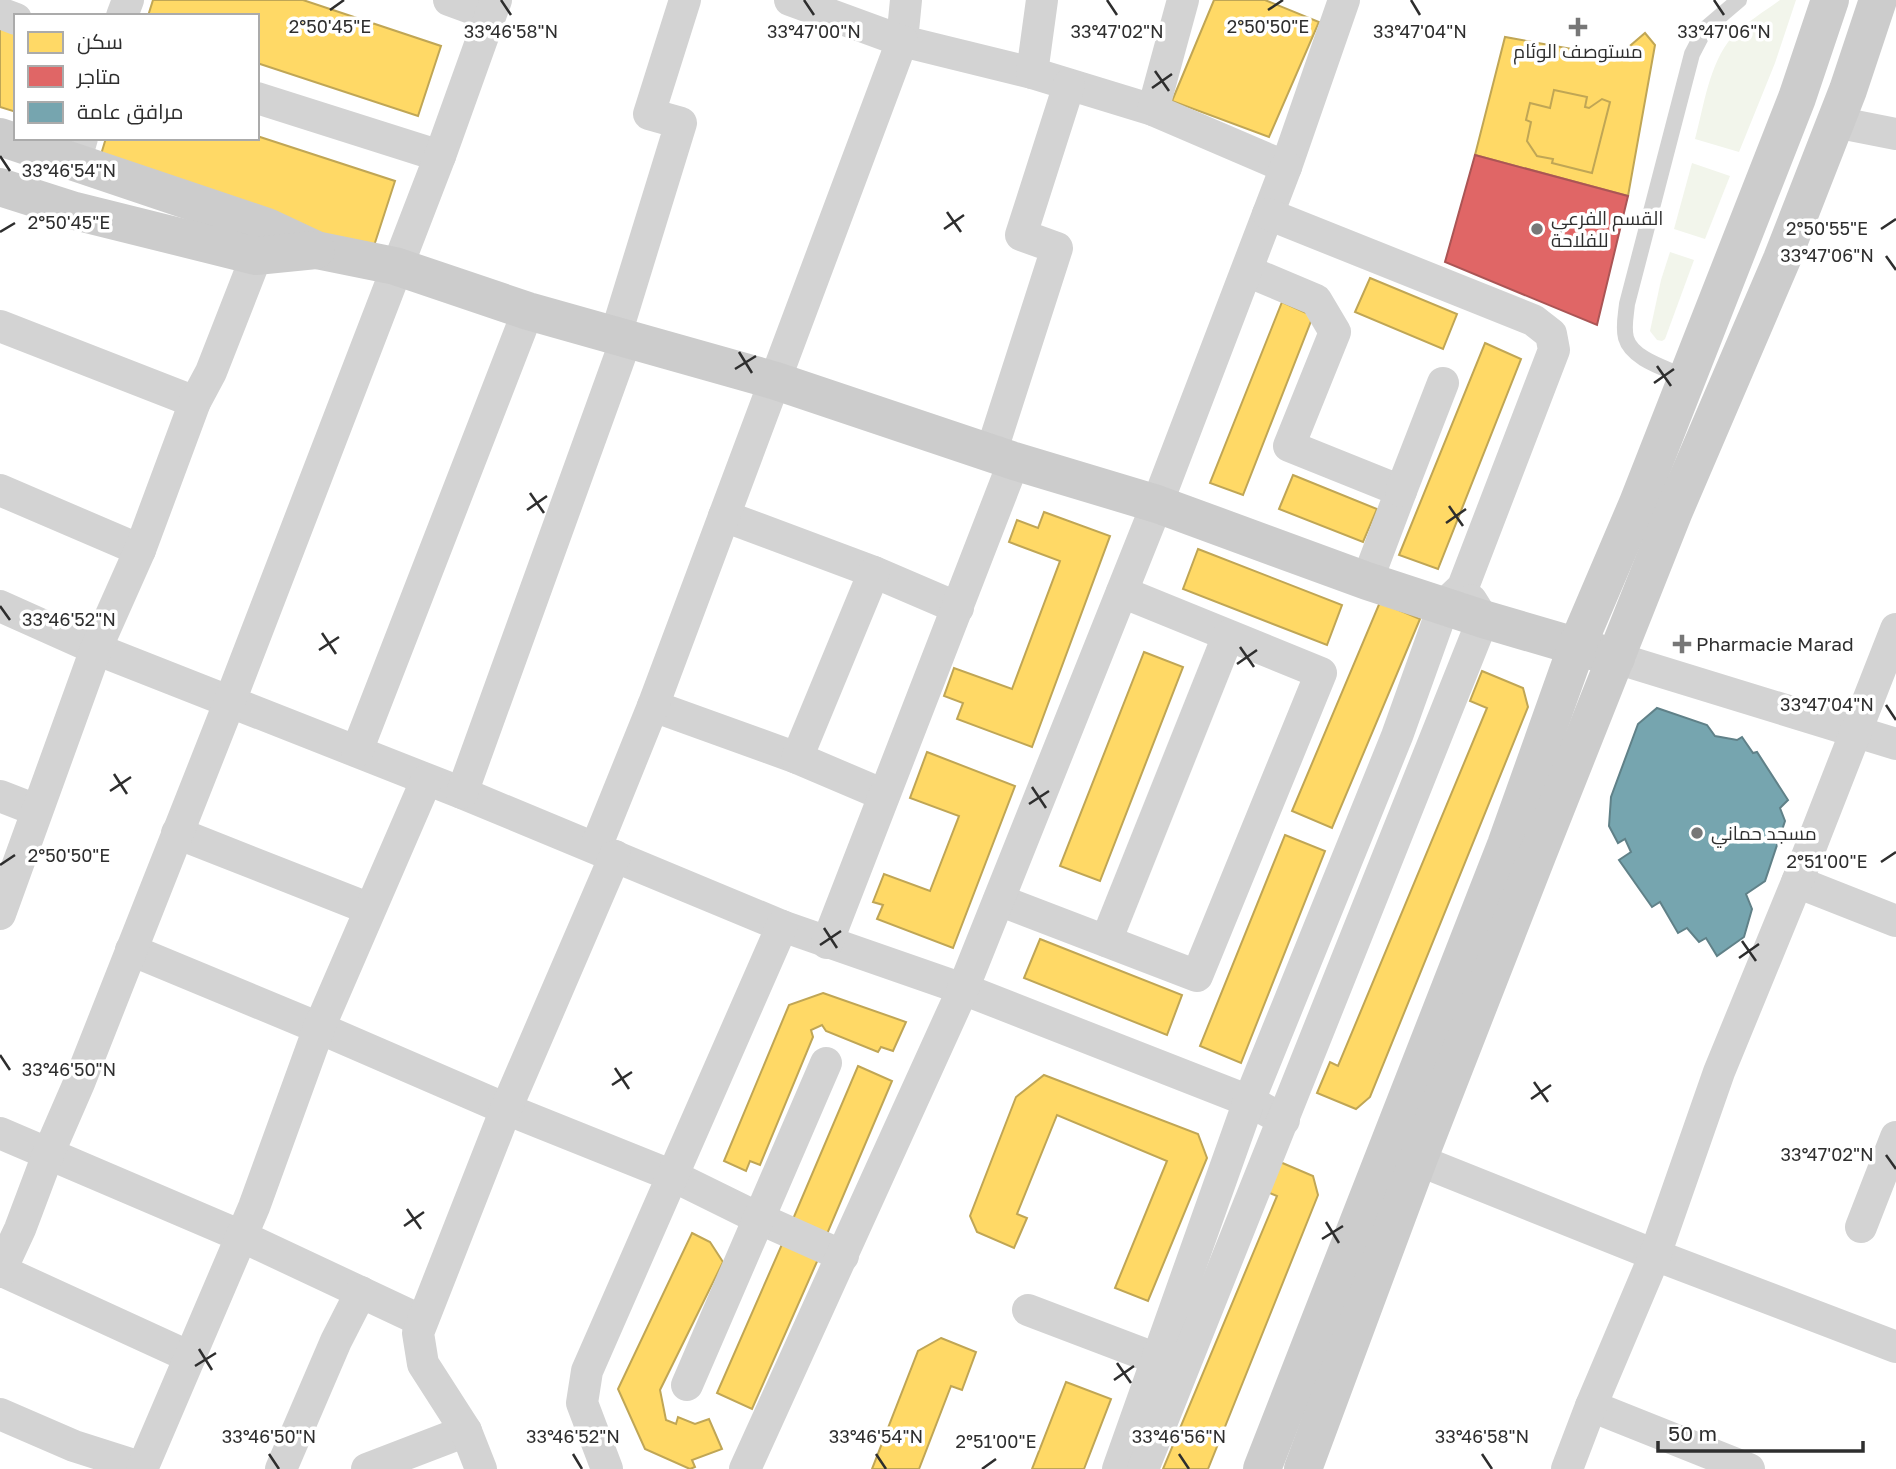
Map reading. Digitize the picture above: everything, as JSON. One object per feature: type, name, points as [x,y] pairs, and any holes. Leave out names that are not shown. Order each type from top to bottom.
[{"type":"street","points":[[190,1357],[0,1271],[20,1229],[79,1083],[230,701],[395,266],[440,156],[493,7],[449,0]]},
{"type":"street","points":[[462,793],[622,335],[681,123],[649,114],[685,0]]},
{"type":"street","points":[[790,0],[902,41],[1032,73],[1153,110],[1286,167]]},
{"type":"street","points":[[481,1469],[466,1431],[423,1364],[418,1333],[605,852],[653,706],[902,41],[906,0]]},
{"type":"street","points":[[1032,73],[1042,0]]},
{"type":"street","points":[[1153,110],[1183,0]]},
{"type":"street","points":[[1262,1469],[1506,845],[1577,646],[1687,378],[1797,98],[1830,0]]},
{"type":"street","points":[[1303,1469],[1418,1160],[1674,511],[1782,259],[1878,0]]},
{"type":"street","points":[[745,1469],[963,989],[999,900],[1247,271],[1286,167],[1337,2]]},
{"type":"street","points":[[827,943],[958,608],[1002,457],[1057,248],[1021,236],[1069,85]]},
{"type":"street","points":[[259,99],[440,156]]},
{"type":"street","points":[[1835,122],[1896,134]]},
{"type":"street","points":[[18,140],[78,150],[262,241]]},
{"type":"street","points":[[0,187],[75,211],[316,250],[395,266],[528,310],[776,380],[1002,457],[1157,504],[1367,581],[1453,596],[1483,619],[1896,744]]},
{"type":"street","points":[[1143,1469],[1170,1365],[1249,1101],[1453,596],[1553,358],[1554,343],[1551,334],[1533,320],[1268,214]]},
{"type":"street","points":[[0,914],[96,649],[139,550],[195,402],[211,372],[262,241]]},
{"type":"street","points":[[1247,271],[1316,300],[1335,332],[1289,446],[1401,491]]},
{"type":"street","points":[[357,751],[528,310]]},
{"type":"street","points":[[0,326],[195,402]]},
{"type":"street","points":[[1367,581],[1443,383]]},
{"type":"street","points":[[0,490],[139,550]]},
{"type":"street","points":[[724,516],[874,572],[958,608]]},
{"type":"street","points":[[797,758],[874,572]]},
{"type":"street","points":[[999,900],[1196,976],[1321,673],[1122,592]]},
{"type":"street","points":[[0,606],[96,649],[462,793],[782,926],[963,989],[1249,1101],[1284,1120]]},
{"type":"street","points":[[1118,1469],[1170,1365],[1284,1120],[1483,619]]},
{"type":"street","points":[[1567,1469],[1655,1255],[1719,1072],[1797,883],[1896,629]]},
{"type":"street","points":[[1106,942],[1228,636]]},
{"type":"street","points":[[653,706],[797,758],[884,795]]},
{"type":"street","points":[[0,1414],[74,1446],[143,1469],[241,1236],[319,1028],[426,781]]},
{"type":"street","points":[[0,796],[36,810]]},
{"type":"street","points":[[177,833],[370,909]]},
{"type":"street","points":[[1797,883],[1896,921]]},
{"type":"street","points":[[607,1469],[582,1403],[587,1371],[782,926]]},
{"type":"street","points":[[131,950],[506,1109],[673,1176],[843,1256]]},
{"type":"street","points":[[687,1385],[826,1063]]},
{"type":"street","points":[[0,1133],[241,1236],[422,1321]]},
{"type":"street","points":[[1861,1227],[1896,1138]]},
{"type":"street","points":[[1418,1160],[1655,1255],[1896,1347]]},
{"type":"street","points":[[281,1469],[336,1341],[361,1292]]},
{"type":"street","points":[[1028,1310],[1170,1365]]},
{"type":"street","points":[[1591,1406],[1749,1469]]},
{"type":"street","points":[[367,1469],[466,1431]]},
{"type":"lane","points":[[1687,378],[1643,357],[1629,345],[1626,337],[1627,303],[1692,54],[1705,29],[1739,0]]},
{"type":"shaded area","points":[[1780,0],[1796,0],[1775,63],[1739,152],[1695,139],[1708,86],[1724,48],[1743,27]]},
{"type":"shaded area","points":[[1692,163],[1730,176],[1705,239],[1674,229]]},
{"type":"shaded area","points":[[1670,252],[1694,260],[1662,341],[1657,340],[1650,331]]},
{"type":"building: سكن","points":[[153,0],[303,0],[441,46],[418,116],[259,64],[259,14],[149,14]]},
{"type":"building: سكن","points":[[1214,0],[1265,0],[1319,22],[1269,137],[1172,101]]},
{"type":"building: سكن","points":[[0,28],[14,32],[14,111],[0,107]]},
{"type":"building: سكن","points":[[1645,33],[1655,45],[1628,196],[1475,155],[1505,37],[1617,57]]},
{"type":"building: سكن","points":[[1554,90],[1587,97],[1585,107],[1589,108],[1602,99],[1610,102],[1592,173],[1552,163],[1553,159],[1537,156],[1527,141],[1531,122],[1526,120],[1530,103],[1550,108]]},
{"type":"building: سكن","points":[[259,137],[395,181],[372,252],[99,161],[105,140],[259,140]]},
{"type":"building: سكن","points":[[1564,185],[1592,194],[1589,202],[1592,206],[1586,211],[1590,216],[1578,220],[1575,227],[1580,236],[1571,260],[1558,268],[1552,280],[1563,280],[1553,302],[1522,289]]},
{"type":"building: سكن","points":[[1370,278],[1457,314],[1443,349],[1355,312]]},
{"type":"building: سكن","points":[[1282,302],[1313,316],[1243,495],[1210,483]]},
{"type":"building: سكن","points":[[1485,343],[1521,359],[1438,569],[1399,555]]},
{"type":"building: سكن","points":[[1293,475],[1377,509],[1363,542],[1279,509]]},
{"type":"building: سكن","points":[[1044,512],[1110,536],[1032,747],[957,719],[963,703],[944,696],[954,668],[1012,689],[1060,561],[1009,542],[1017,520],[1038,528]]},
{"type":"building: سكن","points":[[1198,549],[1342,605],[1327,645],[1183,589]]},
{"type":"building: سكن","points":[[1380,602],[1420,619],[1332,828],[1292,811]]},
{"type":"building: سكن","points":[[1144,652],[1183,667],[1100,881],[1060,866]]},
{"type":"building: سكن","points":[[1482,671],[1523,688],[1528,707],[1370,1097],[1356,1109],[1317,1093],[1330,1062],[1338,1066],[1487,708],[1470,701]]},
{"type":"building: سكن","points":[[927,752],[1015,786],[953,948],[877,919],[883,905],[873,902],[884,874],[930,891],[959,816],[910,798]]},
{"type":"building: سكن","points":[[1285,835],[1325,851],[1241,1063],[1200,1046]]},
{"type":"building: سكن","points":[[1040,939],[1182,995],[1167,1035],[1024,978]]},
{"type":"building: سكن","points":[[823,993],[906,1022],[893,1051],[881,1047],[878,1052],[826,1031],[822,1025],[811,1030],[813,1037],[760,1165],[750,1161],[746,1171],[724,1161],[789,1005]]},
{"type":"building: سكن","points":[[858,1066],[892,1081],[827,1234],[793,1219]]},
{"type":"building: سكن","points":[[1044,1075],[1198,1134],[1207,1158],[1148,1301],[1115,1288],[1167,1161],[1057,1115],[1017,1214],[1027,1218],[1014,1248],[977,1232],[970,1216],[1016,1097]]},
{"type":"building: سكن","points":[[1273,1159],[1313,1176],[1318,1195],[1208,1469],[1163,1469],[1277,1196],[1260,1189]]},
{"type":"building: سكن","points":[[692,1233],[710,1242],[723,1262],[660,1390],[666,1420],[676,1424],[678,1417],[695,1424],[709,1419],[722,1449],[692,1460],[695,1467],[690,1469],[645,1449],[618,1389]]},
{"type":"building: سكن","points":[[783,1242],[819,1257],[752,1409],[717,1393]]},
{"type":"building: سكن","points":[[941,1338],[976,1352],[962,1390],[951,1386],[919,1469],[872,1469],[918,1351]]},
{"type":"building: سكن","points":[[1066,1382],[1111,1399],[1084,1469],[1032,1469]]},
{"type":"building: متاجر","name":"القسم الفرعي للفلاحة","points":[[1475,155],[1628,196],[1597,325],[1445,262]]},
{"type":"building: مرافق عامة","name":"مسجد حماني","points":[[1657,708],[1707,725],[1715,736],[1737,740],[1742,737],[1753,753],[1757,752],[1788,800],[1780,808],[1785,821],[1765,881],[1746,894],[1752,909],[1744,937],[1717,956],[1706,938],[1699,942],[1687,928],[1678,933],[1660,902],[1652,907],[1619,860],[1631,852],[1625,839],[1618,843],[1609,826],[1611,797],[1638,724]]},
{"type":"place","name":"مستوصف الوئام","points":[[1578,27]]},
{"type":"place","name":"القسم الفرعي للفلاحة","points":[[1537,229]]},
{"type":"place","name":"Pharmacie Marad","points":[[1682,644]]},
{"type":"place","name":"مسجد حماني","points":[[1697,833]]}]
